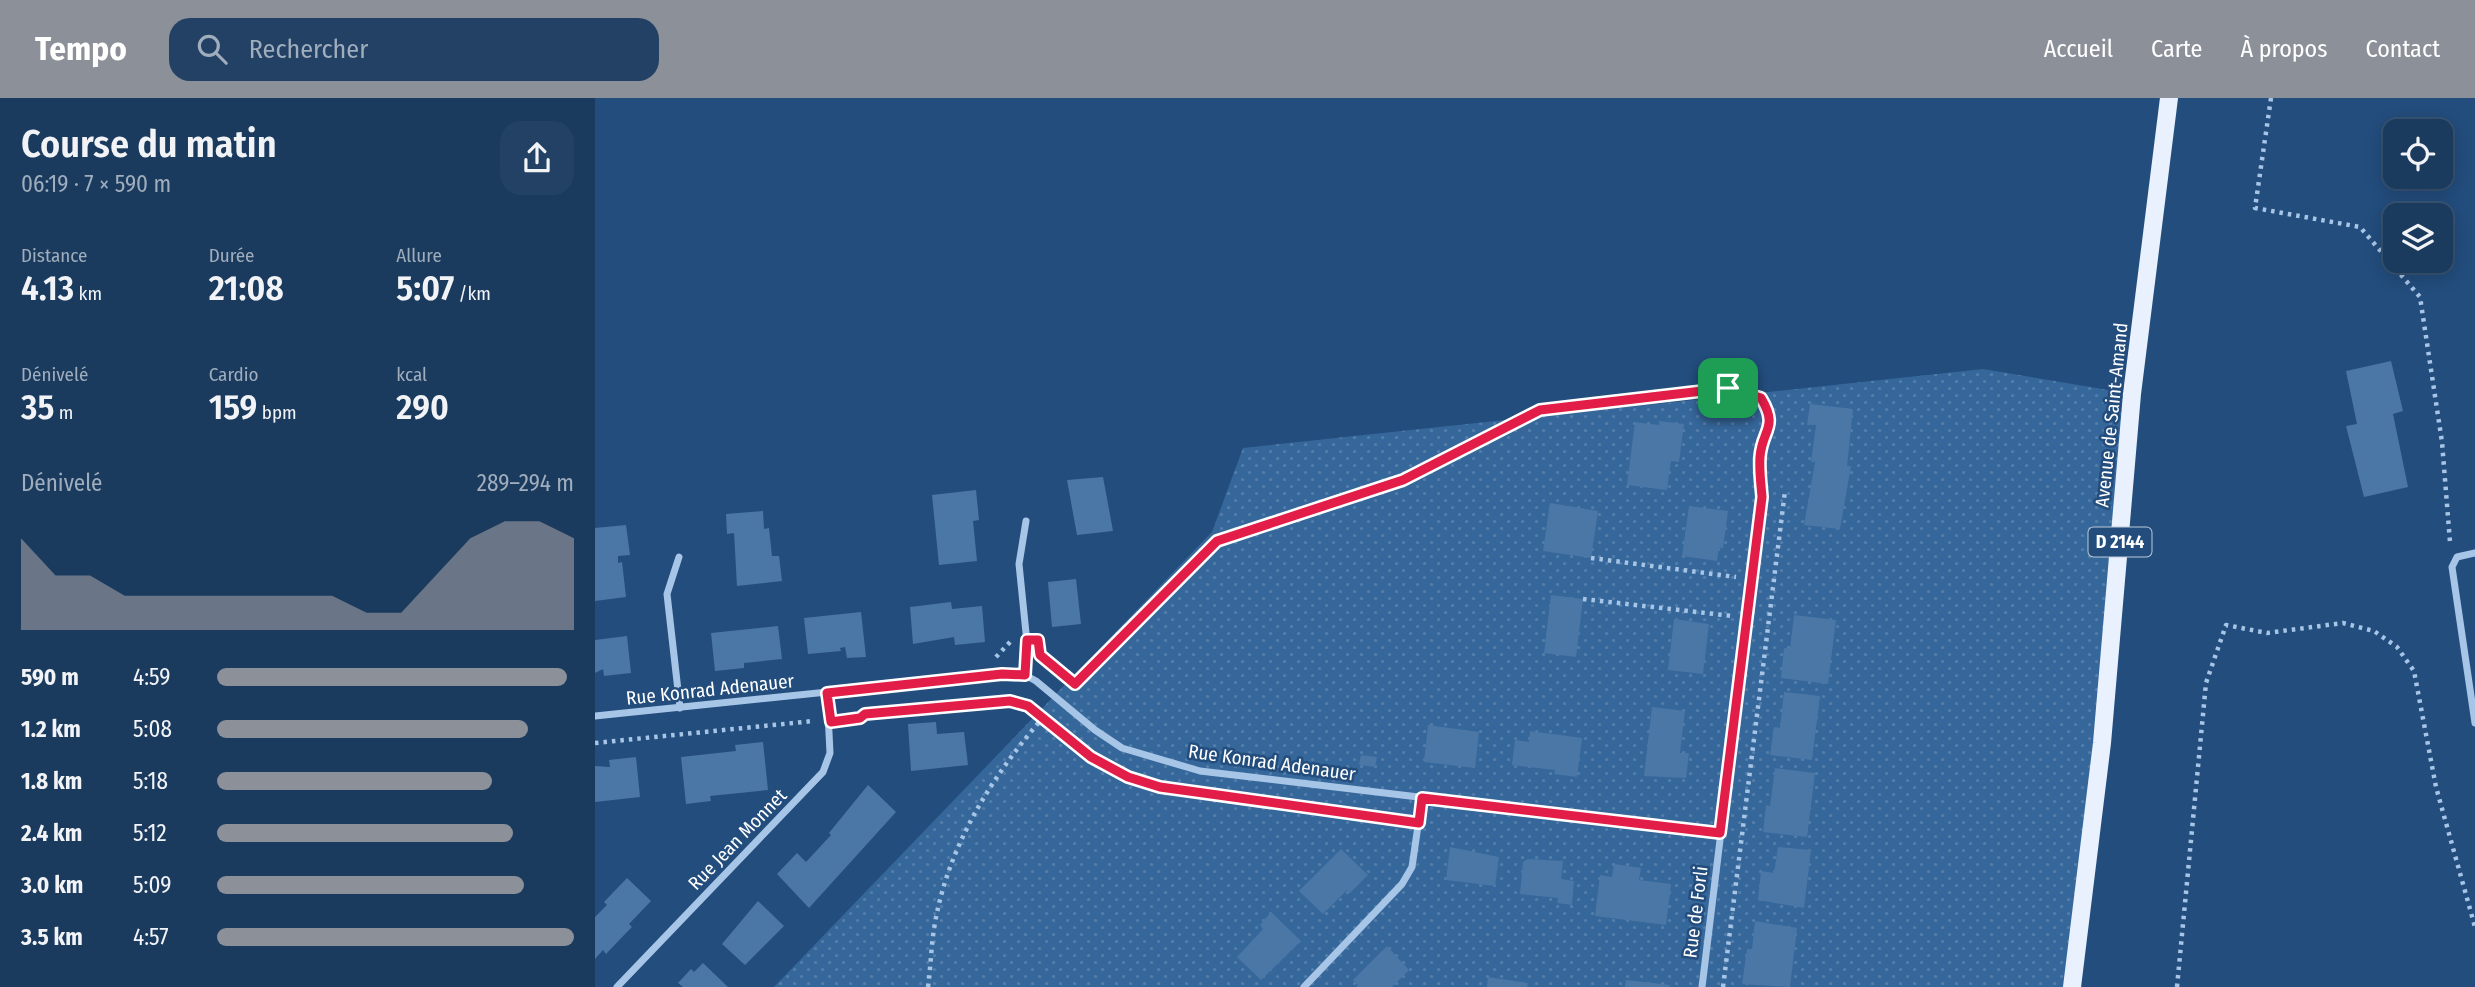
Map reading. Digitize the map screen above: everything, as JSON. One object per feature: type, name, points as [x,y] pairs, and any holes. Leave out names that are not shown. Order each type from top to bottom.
[{"type":"main road","name":"Avenue de Saint-Amand","points":[[2072,987],[2102,743],[2133,394],[2169,98]]},
{"type":"street","name":"Rue de Forli","points":[[1702,987],[1762,497],[1760,454],[1770,425]]},
{"type":"street","points":[[1025,675],[1027,640],[1019,564],[1026,521]]},
{"type":"street","points":[[2475,552],[2456,557],[2452,567],[2475,723]]},
{"type":"street","points":[[679,557],[667,594],[680,708]]},
{"type":"street","name":"Rue Konrad Adenauer","points":[[595,716],[1002,674],[1025,675],[1122,748],[1153,760],[1200,771],[1720,833]]},
{"type":"street","name":"Rue Jean Monnet","points":[[617,987],[823,772],[830,753],[831,722],[827,693]]},
{"type":"street","points":[[1304,987],[1402,884],[1412,867],[1422,798]]},
{"type":"path","points":[[2271,98],[2255,208],[2360,228],[2420,297],[2442,442],[2452,567]]},
{"type":"path","points":[[928,987],[935,922],[953,864],[977,806],[1004,765],[1060,699],[1217,541],[1403,480],[1540,410],[1728,388],[1761,398],[1770,414],[1770,425]]},
{"type":"path","points":[[1723,987],[1786,491]]},
{"type":"path","points":[[1591,558],[1752,579]]},
{"type":"path","points":[[1583,599],[1747,618]]},
{"type":"path","points":[[2177,987],[2206,683],[2225,625],[2267,633],[2343,623],[2374,631],[2397,647],[2414,671],[2436,787],[2475,927]]},
{"type":"path","points":[[992,662],[1008,642],[1038,640],[1040,655],[1075,684]]},
{"type":"path","points":[[595,743],[803,721],[831,722],[860,718],[865,714],[1000,700],[1028,706],[1091,757],[1128,777],[1160,787],[1419,823]]},
{"type":"shaded area","points":[[1983,369],[2132,394],[2072,987],[774,987],[1212,532],[1243,448]]},
{"type":"building","points":[[2391,361],[2403,411],[2393,414],[2408,487],[2364,497],[2346,426],[2357,424],[2346,371]]},
{"type":"building","points":[[1810,404],[1853,409],[1847,466],[1851,466],[1840,529],[1804,525],[1815,462],[1811,462],[1816,425],[1807,425]]},
{"type":"building","points":[[1659,421],[1684,424],[1679,462],[1671,461],[1667,490],[1627,485],[1635,422],[1659,425]]},
{"type":"building","points":[[1103,477],[1113,531],[1077,535],[1067,480]]},
{"type":"building","points":[[976,490],[979,520],[973,521],[977,561],[939,565],[932,495]]},
{"type":"building","points":[[1550,503],[1598,511],[1591,558],[1543,551]]},
{"type":"building","points":[[1689,506],[1728,511],[1723,548],[1719,548],[1717,561],[1682,556]]},
{"type":"building","points":[[763,511],[764,529],[769,528],[772,556],[779,556],[782,581],[737,586],[734,533],[727,534],[726,514]]},
{"type":"building","points":[[626,525],[630,555],[618,556],[618,563],[622,562],[626,597],[595,601],[595,528]]},
{"type":"building","points":[[1076,579],[1081,624],[1052,627],[1048,582]]},
{"type":"building","points":[[1551,595],[1583,599],[1576,657],[1544,653]]},
{"type":"building","points":[[951,602],[952,609],[982,606],[985,642],[955,645],[954,637],[913,644],[910,607]]},
{"type":"building","points":[[861,612],[866,657],[847,658],[845,647],[840,648],[841,651],[808,654],[804,618]]},
{"type":"building","points":[[1794,615],[1836,620],[1828,684],[1781,678],[1784,648],[1790,649]]},
{"type":"building","points":[[1674,619],[1709,624],[1703,674],[1668,670]]},
{"type":"building","points":[[778,626],[782,659],[744,663],[744,668],[715,671],[711,633]]},
{"type":"building","points":[[627,636],[631,673],[604,676],[603,669],[595,673],[595,640]]},
{"type":"building","points":[[1784,692],[1820,696],[1812,760],[1770,755],[1774,727],[1780,728]]},
{"type":"building","points":[[1652,707],[1685,711],[1680,753],[1689,753],[1686,778],[1644,776]]},
{"type":"building","points":[[936,722],[937,734],[964,732],[968,765],[911,771],[908,724]]},
{"type":"building","points":[[1428,725],[1479,732],[1475,768],[1424,762]]},
{"type":"building","points":[[1530,731],[1582,738],[1577,777],[1554,774],[1555,770],[1512,765],[1515,740],[1529,742]]},
{"type":"building","points":[[763,742],[768,790],[710,796],[711,801],[686,804],[681,757],[736,751],[735,745]]},
{"type":"building","points":[[1361,755],[1377,757],[1375,767],[1359,765]]},
{"type":"building","points":[[636,757],[640,797],[595,802],[595,766],[610,767],[609,760]]},
{"type":"building","points":[[1775,768],[1815,773],[1807,837],[1763,832]]},
{"type":"building","points":[[868,785],[896,812],[809,908],[777,874],[797,853],[806,862],[831,835],[829,833]]},
{"type":"building","points":[[1450,847],[1499,857],[1495,886],[1446,880]]},
{"type":"building","points":[[1778,847],[1811,850],[1804,908],[1758,900],[1761,871],[1774,873]]},
{"type":"building","points":[[1341,849],[1368,875],[1350,893],[1347,890],[1323,914],[1299,891]]},
{"type":"building","points":[[1528,859],[1563,861],[1561,879],[1574,881],[1572,905],[1557,903],[1558,898],[1520,894],[1523,862]]},
{"type":"building","points":[[1614,864],[1641,868],[1639,880],[1671,884],[1666,925],[1595,916],[1600,875],[1612,877]]},
{"type":"building","points":[[627,878],[651,901],[629,924],[632,927],[606,954],[603,950],[595,959],[595,917],[607,905],[604,902]]},
{"type":"building","points":[[758,901],[784,926],[745,965],[722,944]]},
{"type":"building","points":[[1271,912],[1301,941],[1261,980],[1237,957],[1263,929],[1260,925]]},
{"type":"building","points":[[1755,921],[1797,928],[1790,987],[1742,984],[1747,949],[1752,949]]},
{"type":"building","points":[[1387,946],[1409,970],[1392,987],[1356,987],[1358,985],[1353,980]]},
{"type":"building","points":[[703,963],[728,987],[683,987],[678,983],[691,969],[694,972]]},
{"type":"building","points":[[1488,977],[1528,983],[1527,987],[1487,987]]},
{"type":"building","points":[[1626,980],[1670,985],[1625,987]]},
{"type":"route","points":[[1728,388],[1761,398],[1770,414],[1770,425],[1760,454],[1762,497],[1720,833],[1422,798],[1419,823],[1191,794],[1128,777],[1091,757],[1028,706],[1010,701],[865,714],[860,718],[831,722],[827,693],[1002,674],[1025,675],[1027,640],[1038,640],[1040,655],[1075,684],[1217,541],[1403,480],[1540,410],[1728,388]]}]
